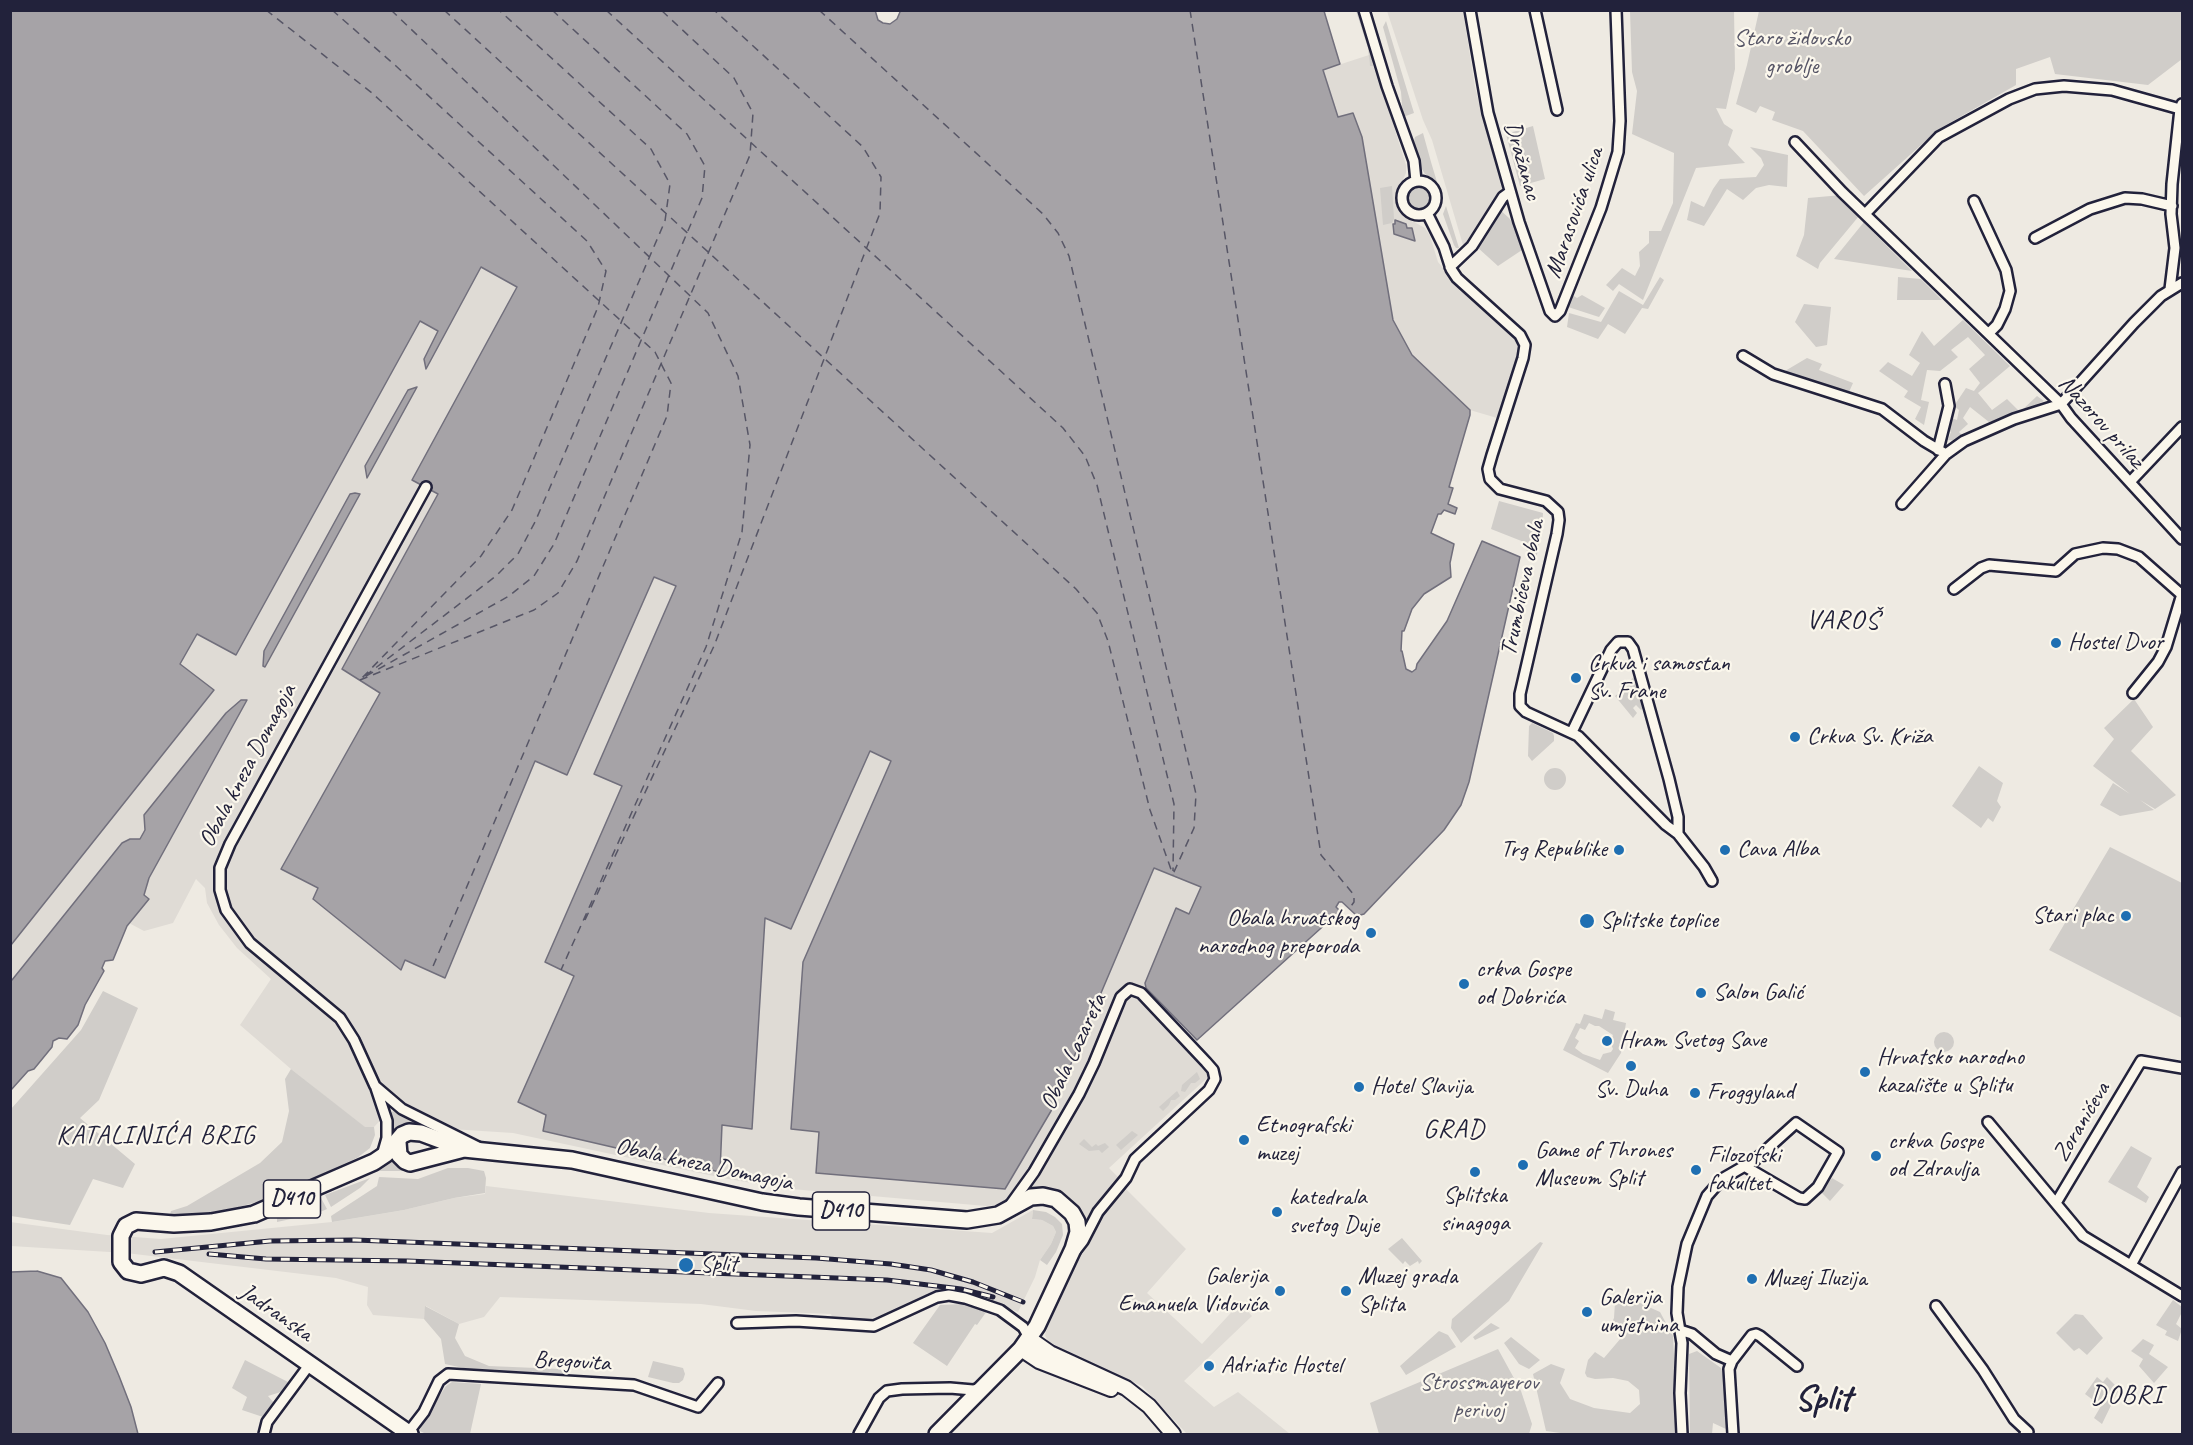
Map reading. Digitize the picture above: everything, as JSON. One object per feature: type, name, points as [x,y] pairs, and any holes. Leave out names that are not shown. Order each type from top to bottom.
[{"type":"main road","name":"Obala kneza Domagoja","points":[[464,1149],[410,1163],[399,1155],[398,1142],[405,1133],[417,1131],[464,1149],[572,1160],[762,1202],[791,1206],[967,1220],[1004,1212],[1032,1197],[1048,1196],[1060,1202],[1072,1213],[1078,1227],[1069,1257]]},
{"type":"main road","name":"D410","points":[[378,1160],[398,1142]]},
{"type":"main road","name":"Jadranska","points":[[378,1160],[254,1214],[211,1222],[162,1224],[136,1221],[129,1223],[122,1236],[121,1262],[124,1268],[135,1274],[164,1268],[179,1273],[408,1434]]},
{"type":"main road","name":"D410","points":[[937,1434],[1025,1344],[1069,1257]]},
{"type":"street","points":[[1364,10],[1387,86],[1414,161],[1416,181]]},
{"type":"street","name":"Dražanac","points":[[1470,10],[1485,102],[1532,261],[1550,311],[1555,316]]},
{"type":"street","points":[[1535,10],[1557,111]]},
{"type":"street","name":"Marasovića ulica","points":[[1555,316],[1560,310],[1601,208],[1618,152],[1620,121],[1616,10]]},
{"type":"street","points":[[1865,214],[1939,137],[2008,99],[2035,89],[2064,86],[2112,90],[2181,106],[2178,180],[2172,206],[2175,248],[2170,289]]},
{"type":"street","name":"Nazorov prilaz","points":[[1795,142],[1865,214],[2061,404],[2071,418],[2182,539]]},
{"type":"street","points":[[1416,181],[1425,183],[1434,192],[1434,206],[1427,213],[1412,213],[1404,206],[1402,196],[1404,190],[1416,181]]},
{"type":"street","points":[[1427,213],[1444,247],[1450,267],[1472,246],[1499,202],[1510,192]]},
{"type":"street","points":[[2035,238],[2090,209],[2125,198],[2142,199],[2172,206]]},
{"type":"street","points":[[1974,201],[2006,270],[2010,291],[2006,309],[1997,325],[1989,333]]},
{"type":"street","name":"Trumbićeva obala","points":[[1450,267],[1457,278],[1520,335],[1525,345],[1488,470],[1490,479],[1500,489],[1546,501],[1558,512],[1557,534],[1520,701],[1522,709],[1572,732]]},
{"type":"street","points":[[1902,504],[1942,452],[1980,433],[2061,404],[2134,323],[2170,289],[2182,283]]},
{"type":"street","points":[[1743,356],[1773,375],[1841,394],[1882,409],[1942,452]]},
{"type":"street","points":[[1942,452],[1949,406],[1945,384]]},
{"type":"street","points":[[2130,482],[2182,427]]},
{"type":"street","name":"Obala kneza Domagoja","points":[[426,487],[230,844],[220,868],[219,879],[226,910],[237,927],[263,956],[340,1018],[354,1040],[375,1086],[402,1109],[486,1151]]},
{"type":"street","points":[[1954,589],[1981,568],[1989,565],[2056,571],[2075,554],[2103,548],[2118,549],[2139,557],[2182,594],[2166,646],[2158,662],[2133,693]]},
{"type":"street","points":[[1678,834],[1678,817],[1671,788],[1633,649],[1625,642],[1618,642],[1611,650],[1572,732],[1666,825],[1678,834],[1712,881]]},
{"type":"street","name":"Obala Lazareta","points":[[1004,1212],[1024,1188],[1070,1110],[1094,1063],[1119,1000],[1126,991],[1135,990],[1146,998],[1213,1070],[1214,1082],[1209,1090],[1135,1159],[1124,1181],[1098,1212],[1083,1241],[1069,1257]]},
{"type":"street","name":"Zoranićeva","points":[[2056,1203],[2141,1060],[2182,1068]]},
{"type":"street","points":[[375,1086],[388,1129],[385,1147],[378,1160]]},
{"type":"street","points":[[1988,1122],[2083,1236],[2182,1296]]},
{"type":"street","points":[[1682,1434],[1678,1287],[1687,1244],[1707,1196],[1729,1174],[1746,1167],[1796,1123],[1838,1152],[1814,1193],[1802,1199],[1746,1167]]},
{"type":"street","points":[[2131,1265],[2182,1172]]},
{"type":"street","points":[[737,1323],[796,1321],[874,1326],[937,1297],[949,1295],[965,1298],[1000,1310],[1023,1327],[1025,1344],[1120,1384],[1149,1406],[1173,1434]]},
{"type":"street","points":[[1936,1306],[1983,1370],[2014,1419],[2027,1433]]},
{"type":"street","points":[[1680,1330],[1692,1334],[1716,1354],[1732,1361]]},
{"type":"street","points":[[1732,1434],[1728,1376],[1732,1361],[1752,1335],[1756,1334],[1797,1366]]},
{"type":"street","points":[[264,1434],[267,1422],[310,1364]]},
{"type":"street","name":"Bregovita","points":[[408,1434],[424,1412],[442,1376],[453,1373],[634,1384],[698,1407],[718,1383]]},
{"type":"street","points":[[859,1434],[879,1398],[887,1391],[981,1388]]},
{"type":"shaded area","points":[[875,10],[878,20],[890,24],[897,19],[900,12],[898,10],[1324,11],[1340,64],[1323,70],[1338,117],[1353,113],[1362,137],[1393,320],[1412,355],[1470,410],[1449,487],[1453,488],[1448,504],[1457,508],[1455,514],[1444,510],[1438,514],[1431,533],[1454,544],[1450,563],[1451,577],[1424,594],[1412,609],[1404,631],[1402,631],[1401,651],[1406,669],[1412,672],[1416,669],[1417,664],[1447,621],[1482,541],[1520,557],[1469,782],[1461,805],[1444,830],[1364,914],[1357,916],[1342,902],[1339,902],[1336,907],[1340,911],[1197,1040],[1146,988],[1145,983],[1176,908],[1189,914],[1201,887],[1154,868],[1051,1111],[1005,1189],[816,1173],[819,1132],[791,1129],[803,962],[891,761],[870,751],[791,929],[765,918],[752,1129],[722,1125],[720,1172],[543,1131],[546,1115],[518,1102],[574,976],[545,962],[622,786],[594,774],[676,586],[654,577],[567,775],[535,761],[445,978],[405,960],[401,970],[313,899],[318,888],[281,869],[380,693],[342,669],[438,494],[412,480],[517,287],[481,267],[426,369],[424,359],[438,331],[420,321],[236,655],[197,634],[180,664],[214,690],[11,945],[11,11]]},
{"type":"shaded area","points":[[1387,11],[1463,11],[1475,87],[1502,189],[1471,242],[1463,245],[1432,140],[1423,120]]},
{"type":"shaded area","points":[[1369,55],[1370,65],[1373,66],[1397,129],[1395,130],[1406,165],[1406,173],[1396,195],[1398,208],[1403,216],[1425,228],[1430,236],[1438,262],[1453,280],[1507,328],[1516,341],[1517,356],[1497,418],[1470,410],[1412,355],[1393,320],[1362,137],[1338,117],[1323,70]]},
{"type":"shaded area","points":[[1395,220],[1406,224],[1407,228],[1412,228],[1415,241],[1394,234]]},
{"type":"shaded area","points":[[481,267],[517,287],[413,480],[438,494],[342,668],[380,693],[281,869],[318,889],[313,900],[401,969],[405,960],[445,977],[535,761],[567,774],[654,577],[676,587],[594,773],[622,786],[545,962],[574,976],[518,1102],[547,1115],[543,1131],[722,1125],[752,1128],[765,918],[791,929],[870,751],[891,760],[803,962],[791,1129],[819,1132],[816,1173],[1005,1189],[1051,1111],[1154,868],[1201,887],[1189,914],[1176,909],[1145,983],[1146,988],[1195,1039],[1198,1039],[1194,1044],[1217,1069],[1109,1168],[1124,1183],[1124,1187],[1186,1249],[1147,1293],[1202,1344],[1240,1303],[1252,1316],[1184,1381],[1214,1407],[1238,1392],[1290,1434],[1187,1434],[1142,1386],[1050,1346],[1045,1335],[1048,1324],[1086,1243],[1085,1221],[1076,1206],[1061,1193],[1039,1188],[1029,1189],[1012,1195],[997,1205],[986,1206],[780,1188],[513,1133],[451,1129],[408,1107],[392,1108],[374,1127],[365,1128],[240,1025],[271,979],[237,948],[219,925],[207,903],[205,888],[196,879],[173,923],[144,931],[129,923],[149,899],[144,895],[149,878],[247,700],[145,830],[140,840],[122,843],[12,980],[10,979],[10,945],[214,691],[180,664],[197,634],[236,655],[420,321],[439,331],[424,359],[426,368]]},
{"type":"shaded area","points":[[417,387],[367,478],[365,466],[408,390]]},
{"type":"shaded area","points":[[350,494],[360,494],[265,667],[263,666],[264,651]]},
{"type":"shaded area","points":[[241,700],[247,700],[149,878],[144,895],[149,899],[127,926],[113,960],[105,961],[102,968],[104,971],[85,1005],[78,1025],[67,1039],[59,1038],[53,1041],[52,1047],[34,1069],[28,1071],[11,1090],[11,979],[122,843],[130,839],[140,839],[145,830],[144,815],[226,713]]},
{"type":"shaded area","points":[[486,1186],[709,1213],[992,1233],[1033,1210],[1032,1219],[1042,1220],[1053,1226],[1056,1232],[1040,1260],[1035,1277],[1018,1312],[956,1293],[897,1313],[865,1319],[832,1317],[831,1314],[756,1311],[701,1304],[500,1297],[484,1317],[459,1324],[426,1306],[424,1319],[373,1315],[367,1305],[368,1287],[336,1278],[126,1253],[11,1246],[10,1222],[107,1235],[161,1239],[332,1222],[485,1194]]},
{"type":"shaded area","points":[[37,1271],[61,1278],[88,1312],[119,1376],[138,1434],[11,1434],[11,1272]]},
{"type":"green space","points":[[1356,11],[1359,11],[1371,49],[1373,66],[1370,66],[1368,48]]},
{"type":"green space","points":[[1630,11],[1734,11],[1735,69],[1726,109],[1716,108],[1724,124],[1733,130],[1728,145],[1745,163],[1696,168],[1643,300],[1619,284],[1613,291],[1606,285],[1622,268],[1635,276],[1640,266],[1639,252],[1649,243],[1649,231],[1661,231],[1673,203],[1674,153],[1632,134],[1637,91],[1632,72]]},
{"type":"green space","name":"Staro židovsko groblje","points":[[1759,11],[2182,11],[2182,59],[2148,85],[2055,74],[2050,57],[2016,69],[2016,85],[1939,129],[1864,196],[1803,131],[1772,120],[1775,112],[1760,106],[1756,113],[1736,104]]},
{"type":"green space","points":[[1386,21],[1414,113],[1403,117],[1401,92],[1383,27]]},
{"type":"green space","points":[[1533,126],[1545,179],[1520,186],[1506,134]]},
{"type":"green space","points":[[1423,133],[1437,182],[1425,174],[1420,166],[1414,141],[1415,137]]},
{"type":"green space","points":[[1750,147],[1788,155],[1787,187],[1769,185],[1756,188],[1743,200],[1727,189],[1704,226],[1687,220],[1691,201],[1704,207],[1720,179],[1756,177],[1764,165],[1761,158]]},
{"type":"green space","points":[[1392,186],[1394,219],[1392,223],[1383,225],[1380,188]]},
{"type":"green space","points":[[1419,188],[1426,191],[1429,198],[1426,205],[1419,208],[1412,205],[1409,198],[1412,191]]},
{"type":"green space","points":[[1842,195],[1859,216],[1820,263],[1818,269],[1796,256],[1804,235],[1808,198]]},
{"type":"green space","points":[[1446,206],[1459,248],[1454,245],[1443,214]]},
{"type":"green space","points":[[1499,209],[1518,230],[1522,250],[1498,266],[1477,247]]},
{"type":"green space","points":[[1864,222],[1868,227],[1912,271],[1834,259]]},
{"type":"green space","points":[[1660,277],[1664,280],[1648,309],[1642,308],[1625,334],[1608,324],[1598,339],[1567,327],[1569,313],[1601,322],[1619,291],[1643,305]]},
{"type":"green space","points":[[1898,277],[1921,279],[1942,300],[1897,300]]},
{"type":"green space","points":[[1569,293],[1577,298],[1582,295],[1605,308],[1599,317],[1565,306]]},
{"type":"green space","points":[[1804,304],[1831,307],[1827,345],[1816,347],[1795,322]]},
{"type":"green space","points":[[1963,320],[2010,366],[1978,393],[1992,410],[2007,399],[2020,412],[2037,396],[2044,401],[2019,413],[1989,422],[1970,407],[1963,418],[1968,424],[1959,432],[1963,436],[1956,441],[1948,440],[1951,432],[1946,429],[1949,417],[1957,420],[1959,410],[1954,406],[1966,388],[1974,391],[1980,383],[1969,369],[1985,355],[1968,337],[1951,350],[1958,357],[1940,371],[1927,370],[1921,400],[1929,402],[1924,425],[1915,419],[1921,407],[1904,397],[1908,391],[1879,371],[1888,362],[1912,376],[1920,363],[1909,355],[1922,331],[1934,346]]},
{"type":"green space","points":[[1807,358],[1822,364],[1819,370],[1853,383],[1849,392],[1785,371]]},
{"type":"green space","points":[[1499,501],[1543,513],[1536,559],[1529,557],[1524,542],[1491,529]]},
{"type":"green space","points":[[1634,677],[1644,707],[1641,710],[1636,705],[1633,708],[1637,713],[1633,718],[1615,696]]},
{"type":"green space","points":[[2134,699],[2153,727],[2131,751],[2176,795],[2155,809],[2140,800],[2154,810],[2120,816],[2100,805],[2113,783],[2130,794],[2093,766],[2114,739],[2104,728]]},
{"type":"green space","points":[[1532,723],[1553,733],[1554,741],[1532,761],[1528,756],[1529,726]]},
{"type":"green space","points":[[1979,766],[2003,783],[1997,801],[2001,807],[1993,822],[1988,818],[1981,828],[1952,806]]},
{"type":"green space","points":[[1555,768],[1563,771],[1566,779],[1563,787],[1555,790],[1547,787],[1544,779],[1547,771]]},
{"type":"green space","name":"Stari plac","points":[[2110,847],[2182,883],[2182,1018],[2049,950]]},
{"type":"green space","points":[[103,991],[138,1008],[99,1100],[80,1118],[135,1164],[123,1188],[93,1179],[70,1225],[11,1216],[11,1109],[81,1030]]},
{"type":"green space","points":[[1605,1009],[1615,1012],[1613,1020],[1626,1023],[1621,1053],[1608,1073],[1563,1050],[1576,1023],[1580,1024],[1584,1014],[1602,1019]],"holes":[[[1589,1023],[1613,1035],[1610,1042],[1613,1049],[1603,1054],[1600,1060],[1583,1054],[1575,1048],[1579,1041],[1575,1038],[1580,1028],[1585,1030]]]},
{"type":"green space","points":[[1944,1032],[1951,1035],[1954,1042],[1951,1049],[1944,1052],[1937,1049],[1934,1042],[1937,1035]]},
{"type":"green space","points":[[291,1069],[365,1127],[374,1127],[375,1135],[370,1148],[357,1158],[267,1199],[228,1210],[170,1215],[171,1211],[187,1206],[260,1163],[282,1142],[289,1111],[285,1079]]},
{"type":"green space","points":[[1197,1072],[1200,1079],[1191,1083],[1185,1092],[1181,1091],[1182,1085]]},
{"type":"green space","points":[[1177,1091],[1180,1096],[1171,1100],[1163,1111],[1159,1107]]},
{"type":"green space","points":[[393,1111],[426,1127],[425,1130],[391,1137],[390,1114]]},
{"type":"green space","points":[[1132,1131],[1138,1135],[1121,1150],[1116,1145]]},
{"type":"green space","points":[[1084,1139],[1092,1147],[1105,1143],[1109,1147],[1102,1153],[1099,1150],[1089,1151],[1079,1144]]},
{"type":"green space","points":[[2131,1146],[2152,1158],[2137,1187],[2149,1197],[2146,1203],[2108,1182]]},
{"type":"green space","points":[[393,1162],[408,1171],[378,1171],[378,1166]]},
{"type":"green space","points":[[448,1168],[484,1171],[485,1193],[332,1222],[331,1216],[377,1186],[379,1177],[418,1179]]},
{"type":"green space","points":[[370,1178],[360,1188],[331,1207],[325,1195]]},
{"type":"green space","points":[[1832,1178],[1844,1185],[1830,1201],[1821,1192]]},
{"type":"green space","points":[[321,1198],[327,1209],[277,1222],[277,1215]]},
{"type":"green space","points":[[1033,1210],[1046,1212],[1062,1224],[1063,1235],[1056,1252],[1047,1265],[1040,1260],[1056,1232],[1053,1226],[1042,1220],[1032,1219]]},
{"type":"green space","points":[[1402,1238],[1422,1261],[1419,1264],[1418,1261],[1410,1266],[1405,1261],[1403,1264],[1388,1249]]},
{"type":"green space","points":[[1540,1242],[1543,1243],[1509,1301],[1461,1343],[1451,1328],[1452,1319]]},
{"type":"green space","points":[[1620,1294],[1660,1312],[1673,1336],[1678,1433],[1568,1434],[1546,1431],[1533,1374],[1551,1364],[1565,1369],[1560,1383],[1570,1399],[1594,1408],[1630,1413],[1640,1404],[1639,1390],[1628,1381],[1613,1378],[1595,1379],[1587,1377],[1585,1373],[1588,1360],[1595,1352],[1604,1358],[1621,1338],[1610,1327],[1614,1318],[1615,1302]]},
{"type":"green space","points":[[2173,1300],[2182,1307],[2176,1324],[2182,1329],[2178,1341],[2165,1335],[2167,1331],[2156,1325]]},
{"type":"green space","points":[[962,1304],[989,1308],[977,1325],[975,1324],[947,1366],[913,1343],[940,1305]]},
{"type":"green space","points":[[425,1306],[459,1324],[455,1338],[465,1356],[489,1366],[560,1369],[568,1377],[479,1373],[445,1364],[441,1339],[424,1319]]},
{"type":"green space","points":[[2075,1314],[2083,1315],[2103,1338],[2087,1355],[2079,1348],[2074,1351],[2056,1333]]},
{"type":"green space","points":[[1491,1323],[1500,1328],[1475,1340],[1473,1337]]},
{"type":"green space","points":[[1439,1331],[1448,1335],[1456,1347],[1406,1375],[1400,1366]]},
{"type":"green space","points":[[1511,1337],[1540,1360],[1529,1369],[1519,1364],[1504,1343]]},
{"type":"green space","points":[[2143,1339],[2154,1345],[2149,1354],[2168,1367],[2154,1383],[2139,1366],[2143,1359],[2131,1351]]},
{"type":"green space","name":"Strossmayerov perivoj","points":[[1498,1349],[1521,1391],[1532,1424],[1529,1434],[1379,1434],[1370,1403]]},
{"type":"green space","points":[[1697,1351],[1721,1368],[1723,1375],[1726,1429],[1713,1423],[1712,1434],[1690,1434],[1689,1354]]},
{"type":"green space","points":[[245,1360],[288,1382],[284,1391],[268,1396],[274,1403],[266,1418],[242,1410],[247,1397],[232,1388]]},
{"type":"green space","points":[[653,1361],[683,1368],[685,1374],[683,1380],[673,1383],[648,1377]]},
{"type":"green space","points":[[2097,1377],[2103,1382],[2107,1377],[2119,1389],[2102,1424],[2094,1418],[2101,1406],[2085,1394]]},
{"type":"green space","points":[[452,1382],[481,1384],[470,1434],[426,1434],[420,1431],[421,1425],[446,1386]]},
{"type":"ferry route","points":[[266,10],[372,93],[655,352],[671,383],[667,416],[431,971]]},
{"type":"ferry route","points":[[332,10],[587,241],[606,271],[598,307],[512,510],[481,556],[361,679]]},
{"type":"ferry route","points":[[391,10],[708,313],[738,376],[750,445],[742,532],[706,647],[561,970]]},
{"type":"ferry route","points":[[444,10],[1076,589],[1097,613],[1108,641],[1150,810],[1173,875]]},
{"type":"ferry route","points":[[365,676],[496,576],[518,554],[535,522],[665,221],[670,184],[651,149],[499,10]]},
{"type":"ferry route","points":[[366,676],[509,596],[534,576],[554,544],[702,198],[705,166],[687,134],[552,10]]},
{"type":"ferry route","points":[[606,10],[1063,428],[1085,456],[1097,485],[1174,804],[1173,871]]},
{"type":"ferry route","points":[[360,680],[534,610],[558,593],[577,561],[750,155],[753,113],[734,78],[661,10]]},
{"type":"ferry route","points":[[585,920],[714,646],[880,213],[881,177],[863,147],[714,10]]},
{"type":"ferry route","points":[[819,10],[1043,214],[1058,233],[1069,256],[1196,794],[1194,828],[1173,874]]},
{"type":"ferry route","points":[[1190,10],[1321,855],[1354,895],[1354,902],[1349,909]]},
{"type":"railway","points":[[155,1252],[270,1241],[355,1240],[816,1258],[891,1264],[931,1270],[973,1282],[1023,1302]]},
{"type":"railway","points":[[209,1254],[266,1259],[407,1261],[887,1280],[961,1289],[993,1297]]},
{"type":"place","name":"Hostel Dvor","points":[[2056,643]]},
{"type":"place","name":"Crkva i samostan Sv. Frane","points":[[1576,678]]},
{"type":"place","name":"Crkva Sv. Križa","points":[[1795,737]]},
{"type":"place","name":"Trg Republike","points":[[1619,850]]},
{"type":"place","name":"Cava Alba","points":[[1725,850]]},
{"type":"place","name":"Stari plac","points":[[2126,916]]},
{"type":"place","name":"Splitske toplice","points":[[1587,921]]},
{"type":"place","name":"Obala hrvatskog narodnog preporoda","points":[[1371,933]]},
{"type":"place","name":"crkva Gospe od Dobrića","points":[[1464,984]]},
{"type":"place","name":"Salon Galić","points":[[1701,993]]},
{"type":"place","name":"Hram Svetog Save","points":[[1607,1041]]},
{"type":"place","name":"Sv. Duha","points":[[1631,1066]]},
{"type":"place","name":"Hrvatsko narodno kazalište u Splitu","points":[[1865,1072]]},
{"type":"place","name":"Hotel Slavija","points":[[1359,1087]]},
{"type":"place","name":"Froggyland","points":[[1695,1093]]},
{"type":"place","name":"Etnografski muzej","points":[[1244,1140]]},
{"type":"place","name":"crkva Gospe od Zdravlja","points":[[1876,1156]]},
{"type":"place","name":"Game of Thrones Museum Split","points":[[1523,1165]]},
{"type":"place","name":"Filozofski fakultet","points":[[1696,1170]]},
{"type":"place","name":"Splitska sinagoga","points":[[1475,1172]]},
{"type":"place","name":"katedrala svetog Duje","points":[[1277,1212]]},
{"type":"place","name":"Split","points":[[686,1265]]},
{"type":"place","name":"Muzej Iluzija","points":[[1752,1279]]},
{"type":"place","name":"Galerija Emanuela Vidovića","points":[[1280,1291]]},
{"type":"place","name":"Muzej grada Splita","points":[[1346,1291]]},
{"type":"place","name":"Galerija umjetnina","points":[[1587,1312]]},
{"type":"place","name":"Adriatic Hostel","points":[[1209,1366]]},
{"type":"district","name":"VAROŠ","points":[[1843,621]]},
{"type":"district","name":"GRAD","points":[[1454,1130]]},
{"type":"district","name":"KATALINIĆA BRIG","points":[[156,1136]]},
{"type":"district","name":"DOBRI","points":[[2127,1396]]},
{"type":"district","name":"Split","points":[[1823,1401]]}]
